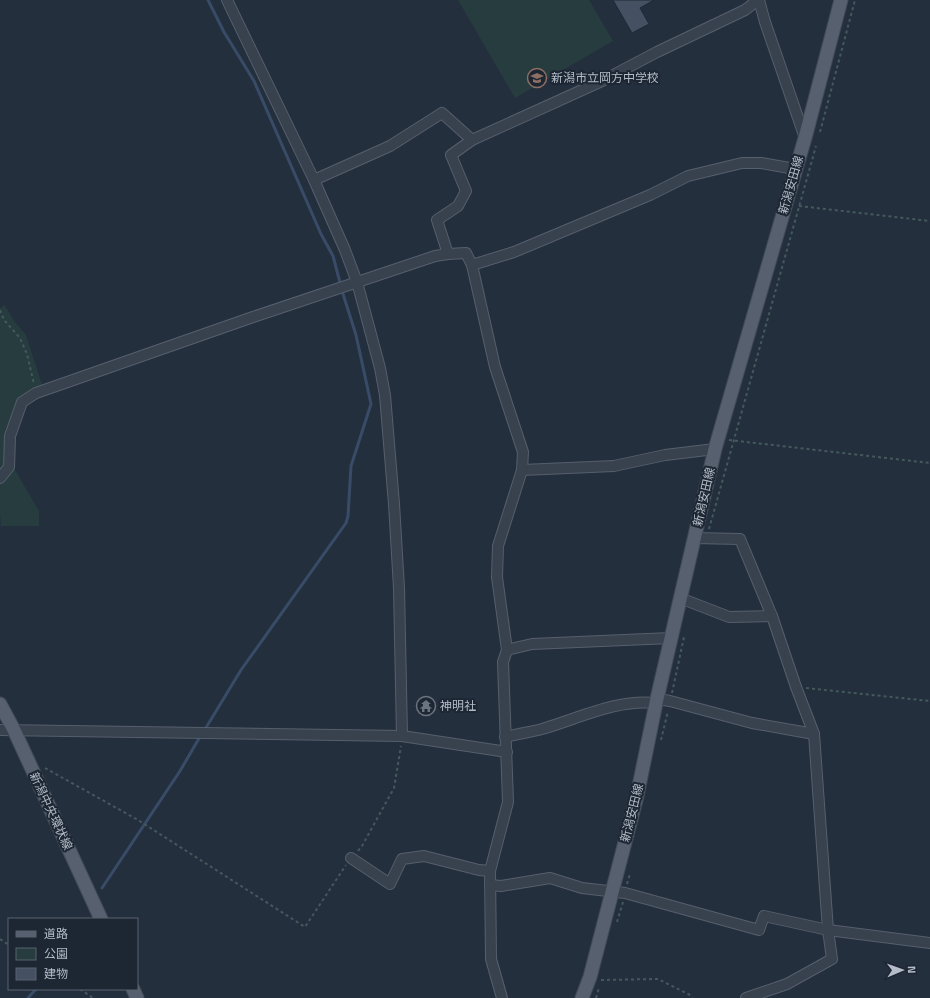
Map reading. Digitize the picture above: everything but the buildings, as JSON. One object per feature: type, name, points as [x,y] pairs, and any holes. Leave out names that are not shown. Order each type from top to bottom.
[{"type":"main road","name":"新潟安田線","points":[[582,998],[596,979],[619,893],[637,796],[661,701],[671,638],[680,598],[701,538],[717,444],[795,169],[810,142],[841,0]]},
{"type":"main road","name":"新潟中央環状線","points":[[0,704],[4,732],[31,768],[100,918]]},
{"type":"street","points":[[227,0],[314,180],[344,250],[357,282],[380,368],[385,395],[394,504],[399,588],[402,736]]},
{"type":"street","points":[[448,254],[437,220],[458,206],[466,191],[451,155],[472,140],[602,81],[657,52],[745,10],[759,0],[765,22],[810,142]]},
{"type":"street","points":[[314,180],[390,146],[442,113],[472,140]]},
{"type":"street","points":[[472,265],[514,252],[650,195],[688,176],[742,163],[761,163],[795,169]]},
{"type":"street","points":[[0,478],[9,467],[10,436],[22,402],[36,393],[253,317],[435,256],[466,253],[472,265],[495,367],[523,452],[522,470],[498,546],[497,577],[507,650],[503,662],[508,802],[490,871],[490,885],[491,960],[502,998]]},
{"type":"street","points":[[522,470],[614,466],[717,444]]},
{"type":"street","points":[[701,538],[740,539],[772,616],[814,734],[828,930],[832,959],[787,984],[746,998]]},
{"type":"street","points":[[680,598],[729,617],[772,616]]},
{"type":"street","points":[[507,650],[532,644],[671,638]]},
{"type":"street","points":[[505,737],[542,729],[612,706],[634,702],[661,701],[752,723],[814,734]]},
{"type":"street","points":[[4,732],[402,736],[507,752]]},
{"type":"street","points":[[351,858],[390,884],[402,859],[424,856],[479,870],[490,871]]},
{"type":"street","points":[[490,885],[501,886],[550,878],[582,888],[619,893],[759,930],[764,916],[828,930],[930,943]]},
{"type":"path","points":[[818,138],[855,0]]},
{"type":"path","points":[[701,538],[733,440],[800,206],[810,142]]},
{"type":"path","points":[[786,205],[930,221]]},
{"type":"path","points":[[0,310],[4,320],[20,338],[27,354],[36,393]]},
{"type":"path","points":[[717,444],[733,440],[930,463]]},
{"type":"path","points":[[660,747],[661,701],[685,633]]},
{"type":"path","points":[[796,687],[930,701]]},
{"type":"path","points":[[31,768],[45,768],[138,820],[305,927],[351,858],[362,846],[394,788],[402,736]]},
{"type":"path","points":[[617,922],[619,893],[631,870]]},
{"type":"path","points":[[596,998],[596,979],[658,979],[690,995],[692,998]]},
{"type":"path","points":[[81,990],[93,998]]},
{"type":"green space","points":[[458,0],[589,0],[613,41],[515,98]]},
{"type":"green space","points":[[5,305],[14,321],[26,335],[45,394],[32,398],[16,415],[15,470],[39,511],[39,526],[1,526],[0,308]]},
{"type":"waterway","points":[[204,731],[241,670],[346,523],[348,516],[351,466],[371,404],[356,335],[333,256],[321,234],[254,81],[224,32],[208,0]]},
{"type":"waterway","points":[[102,888],[180,771],[201,735]]},
{"type":"waterway","points":[[28,998],[35,990]]},
{"type":"place","name":"新潟市立岡方中学校","points":[[537,78]]},
{"type":"place","name":"神明社","points":[[426,706]]}]
